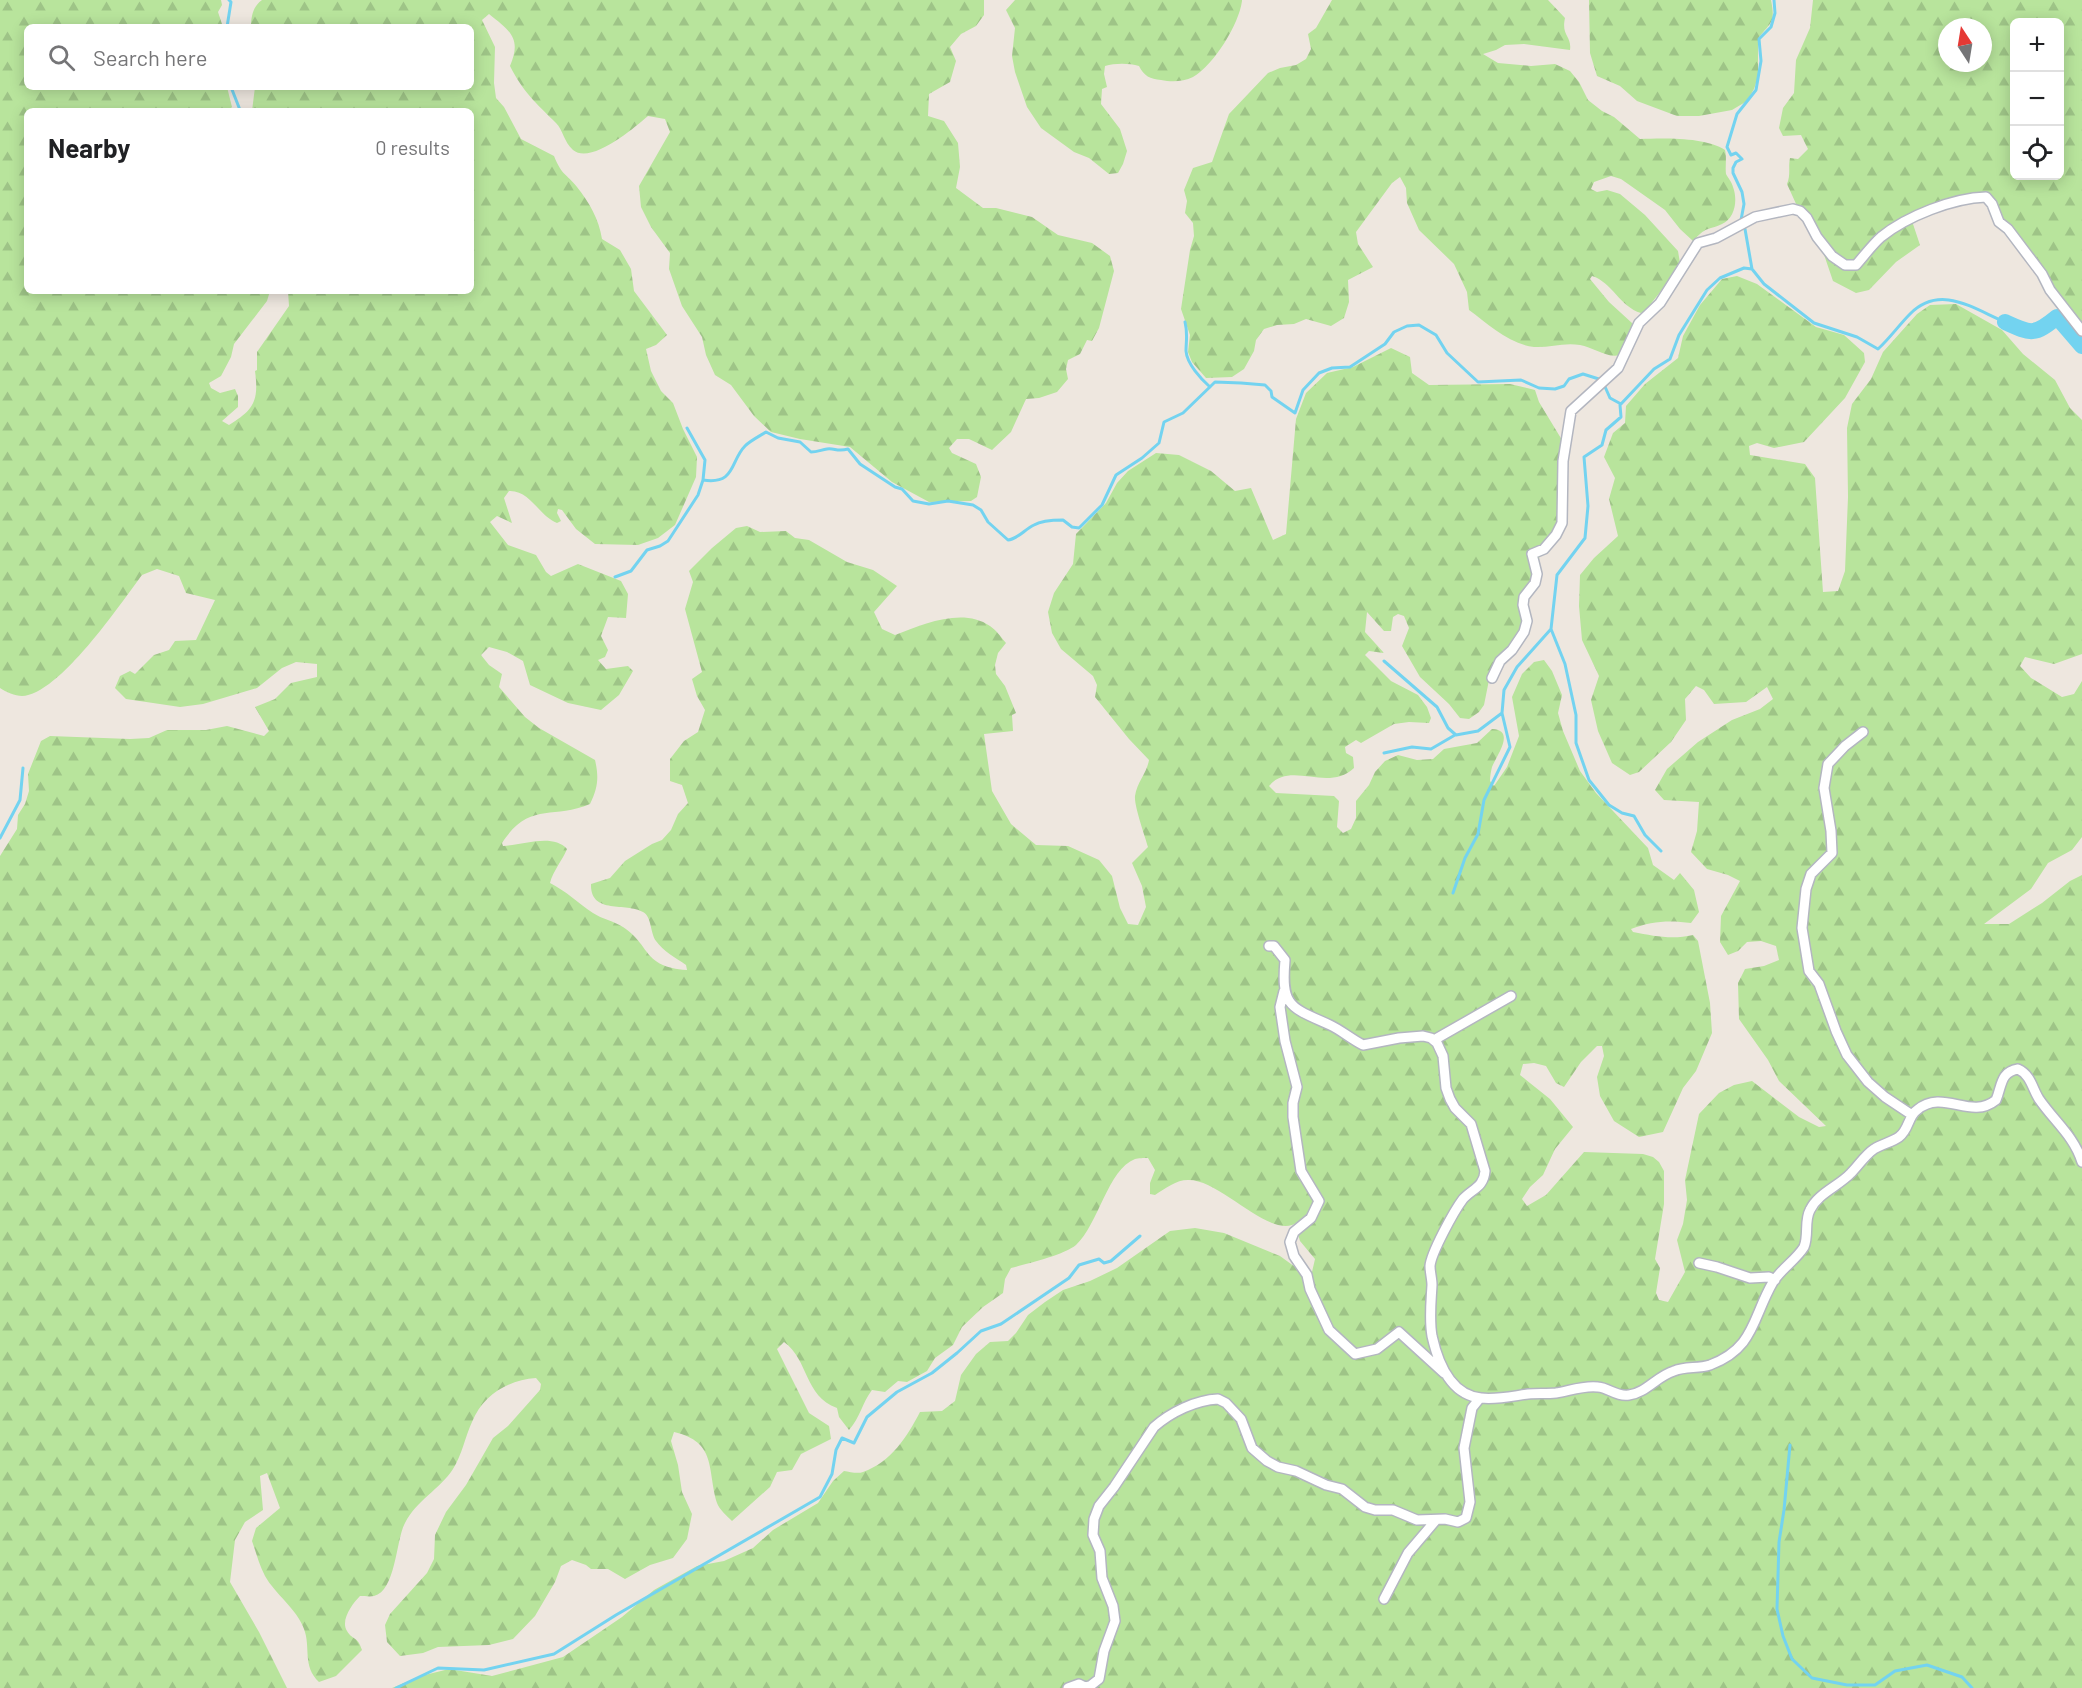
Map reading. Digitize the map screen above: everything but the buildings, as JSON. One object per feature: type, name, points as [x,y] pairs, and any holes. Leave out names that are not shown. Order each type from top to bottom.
[{"type":"street","points":[[1492,678],[1500,661],[1512,650],[1524,632],[1527,621],[1523,605],[1524,597],[1535,584],[1537,574],[1532,554],[1544,549],[1556,535],[1562,523],[1563,461],[1571,411],[1618,368],[1639,323],[1660,303],[1698,243],[1716,238],[1755,217],[1793,209],[1807,218],[1817,237],[1832,256],[1845,265],[1851,266],[1856,265],[1881,237],[1912,218],[1943,204],[1986,197],[1992,204],[2000,222],[2008,229],[2042,274],[2056,298],[2082,331]]},
{"type":"street","points":[[1863,732],[1845,746],[1828,764],[1824,788],[1832,852],[1811,874],[1806,889],[1802,928],[1809,971],[1820,984],[1847,1055],[1868,1082],[1885,1097],[1912,1115]]},
{"type":"street","points":[[1269,946],[1274,946],[1285,960],[1284,989],[1280,1007],[1285,1041],[1297,1087],[1293,1103],[1293,1117],[1301,1171],[1319,1201],[1311,1218],[1294,1232],[1290,1242],[1294,1256],[1307,1275],[1310,1289],[1329,1330],[1355,1354],[1377,1349],[1399,1332],[1459,1390],[1480,1398],[1554,1393],[1596,1386],[1621,1395],[1629,1395],[1646,1388],[1674,1370],[1709,1365],[1734,1352],[1749,1337],[1775,1280],[1804,1246],[1807,1218],[1815,1203],[1852,1172],[1867,1155],[1900,1137],[1905,1132],[1912,1115],[1923,1106],[1941,1102],[1982,1109],[1996,1100],[2004,1076],[2010,1071],[2018,1069],[2028,1076],[2039,1099],[2075,1143],[2082,1162]]},
{"type":"street","points":[[1284,989],[1287,999],[1302,1013],[1331,1025],[1363,1045],[1410,1036],[1423,1036],[1434,1040],[1443,1056],[1449,1099],[1472,1124],[1485,1171],[1485,1179],[1462,1200],[1430,1266],[1432,1279],[1430,1319],[1437,1355],[1446,1375]]},
{"type":"street","points":[[1434,1040],[1510,996]]},
{"type":"street","points":[[1699,1263],[1749,1278],[1769,1277],[1775,1280]]},
{"type":"street","points":[[1068,1688],[1079,1684],[1084,1687],[1090,1686],[1099,1679],[1104,1651],[1115,1621],[1113,1606],[1102,1578],[1100,1551],[1093,1535],[1098,1506],[1114,1487],[1154,1427],[1172,1413],[1218,1399],[1226,1403],[1240,1419],[1252,1448],[1278,1467],[1296,1471],[1326,1485],[1342,1489],[1365,1507],[1375,1510],[1393,1510],[1417,1520],[1445,1519],[1458,1522],[1466,1518],[1470,1502],[1464,1448],[1472,1408],[1480,1398]]},
{"type":"street","points":[[1384,1599],[1408,1553],[1436,1520]]},
{"type":"green space","points":[[0,0],[221,0],[222,5],[218,12],[222,24],[24,24],[24,90],[228,90],[232,107],[24,108],[24,294],[269,294],[267,301],[234,344],[231,357],[221,376],[209,383],[211,388],[220,393],[235,389],[238,396],[238,407],[222,421],[229,425],[253,404],[256,390],[257,352],[289,306],[288,294],[474,294],[474,108],[252,108],[255,90],[474,90],[474,24],[251,24],[256,5],[262,0],[984,0],[984,15],[976,26],[961,34],[950,47],[956,61],[950,82],[929,94],[928,116],[944,121],[958,143],[960,167],[956,188],[983,208],[996,208],[1032,217],[1058,235],[1092,243],[1110,256],[1114,271],[1099,328],[1092,341],[1087,340],[1080,354],[1068,360],[1066,369],[1068,379],[1057,392],[1039,398],[1026,399],[1011,432],[992,450],[969,439],[957,439],[949,448],[952,453],[976,464],[981,477],[977,497],[971,501],[929,502],[892,482],[850,447],[771,432],[754,416],[731,385],[715,375],[706,355],[702,337],[682,306],[669,269],[670,253],[651,227],[641,207],[639,186],[670,132],[665,119],[648,116],[623,136],[590,153],[573,150],[558,126],[525,90],[510,66],[515,48],[512,36],[489,14],[482,20],[495,47],[496,98],[504,107],[521,139],[554,156],[562,171],[581,193],[596,218],[602,239],[620,250],[631,269],[634,291],[667,335],[656,345],[646,349],[651,371],[661,391],[673,403],[697,457],[696,477],[675,525],[658,538],[638,545],[595,544],[576,529],[562,510],[558,509],[557,513],[561,521],[557,523],[529,499],[516,492],[509,491],[504,498],[512,523],[497,516],[490,522],[508,545],[536,555],[551,576],[578,564],[621,581],[628,594],[626,618],[608,617],[601,636],[608,650],[605,657],[598,660],[606,669],[628,666],[633,671],[619,695],[601,710],[568,703],[530,685],[523,661],[507,652],[489,647],[481,655],[489,665],[502,674],[499,687],[525,717],[539,728],[595,760],[597,772],[595,793],[590,804],[576,809],[532,816],[512,830],[502,843],[503,846],[537,841],[561,844],[567,849],[550,883],[593,913],[623,927],[654,960],[662,965],[687,970],[686,965],[656,941],[646,914],[636,909],[603,904],[592,894],[591,884],[610,878],[625,861],[662,840],[671,830],[678,814],[688,803],[682,785],[670,781],[670,759],[684,741],[698,732],[705,710],[697,696],[692,679],[702,672],[685,609],[693,582],[689,571],[736,528],[747,526],[760,532],[786,531],[795,538],[809,540],[847,562],[873,570],[897,586],[874,612],[882,629],[895,635],[930,622],[955,618],[979,620],[994,630],[1006,643],[998,653],[995,665],[996,674],[1005,686],[1016,713],[1012,715],[1013,731],[984,734],[992,791],[1011,824],[1036,845],[1068,846],[1099,860],[1112,876],[1120,908],[1128,924],[1138,925],[1146,907],[1142,886],[1132,863],[1148,847],[1135,796],[1149,760],[1095,697],[1097,685],[1093,676],[1061,649],[1052,633],[1048,612],[1054,593],[1073,564],[1076,534],[1106,503],[1117,483],[1128,471],[1156,453],[1179,455],[1211,471],[1235,491],[1251,488],[1273,540],[1286,534],[1296,419],[1306,393],[1327,373],[1353,367],[1391,348],[1410,357],[1412,373],[1429,385],[1510,384],[1535,390],[1539,402],[1562,440],[1557,524],[1533,569],[1521,630],[1516,641],[1491,670],[1484,705],[1469,719],[1460,718],[1449,704],[1420,677],[1402,646],[1409,628],[1404,616],[1398,614],[1393,617],[1391,631],[1384,631],[1367,612],[1365,632],[1384,653],[1369,651],[1365,655],[1391,681],[1418,695],[1427,707],[1431,718],[1429,723],[1394,724],[1361,743],[1356,740],[1345,747],[1346,753],[1353,757],[1354,768],[1343,775],[1332,778],[1288,776],[1278,779],[1269,786],[1276,793],[1334,796],[1339,801],[1337,827],[1343,833],[1351,829],[1356,818],[1356,801],[1385,761],[1398,755],[1417,760],[1433,759],[1444,749],[1477,743],[1492,729],[1499,730],[1504,738],[1491,770],[1490,781],[1494,786],[1507,767],[1519,736],[1512,697],[1522,674],[1534,662],[1544,660],[1552,671],[1562,695],[1558,713],[1580,771],[1596,793],[1648,848],[1653,865],[1674,880],[1680,873],[1694,890],[1699,912],[1691,923],[1661,922],[1631,929],[1633,932],[1663,937],[1693,935],[1698,941],[1710,1003],[1712,1033],[1696,1071],[1683,1088],[1663,1132],[1639,1137],[1614,1121],[1600,1096],[1597,1077],[1604,1056],[1602,1046],[1597,1046],[1581,1062],[1564,1087],[1556,1083],[1546,1066],[1534,1063],[1523,1064],[1520,1075],[1550,1099],[1573,1127],[1555,1149],[1543,1175],[1530,1187],[1522,1199],[1527,1206],[1546,1195],[1584,1152],[1643,1154],[1653,1157],[1664,1171],[1664,1204],[1655,1259],[1660,1268],[1656,1293],[1659,1300],[1668,1302],[1685,1272],[1677,1240],[1683,1224],[1687,1200],[1685,1180],[1699,1114],[1719,1093],[1734,1085],[1752,1081],[1799,1117],[1819,1127],[1826,1126],[1779,1081],[1768,1060],[1739,1019],[1738,983],[1745,969],[1764,966],[1779,960],[1776,946],[1761,941],[1747,942],[1738,951],[1728,955],[1720,942],[1721,916],[1740,881],[1707,869],[1691,852],[1697,831],[1699,802],[1664,800],[1655,790],[1667,769],[1698,742],[1732,720],[1760,709],[1773,699],[1767,687],[1746,702],[1714,704],[1704,690],[1696,686],[1685,699],[1686,720],[1671,742],[1639,772],[1630,775],[1612,763],[1598,731],[1591,700],[1599,676],[1582,640],[1579,606],[1580,575],[1594,558],[1618,536],[1609,499],[1615,478],[1604,457],[1613,433],[1625,423],[1626,406],[1645,384],[1678,358],[1683,336],[1700,305],[1722,279],[1737,276],[1757,284],[1816,327],[1844,335],[1864,353],[1865,362],[1845,398],[1804,442],[1774,448],[1757,443],[1749,446],[1750,455],[1805,464],[1815,478],[1823,592],[1838,591],[1845,571],[1848,497],[1847,428],[1852,404],[1871,379],[1883,352],[1917,314],[1930,305],[1956,304],[2002,330],[2023,354],[2055,380],[2070,408],[2082,420],[2082,654],[2054,664],[2025,657],[2020,666],[2031,678],[2062,697],[2074,694],[2082,681],[2082,837],[2072,850],[2048,863],[2031,889],[1984,924],[2009,924],[2082,875],[2082,1688],[392,1688],[421,1676],[449,1669],[492,1676],[563,1657],[622,1617],[654,1590],[697,1566],[724,1561],[753,1548],[773,1530],[818,1503],[833,1481],[844,1471],[861,1473],[882,1462],[904,1439],[920,1412],[942,1411],[955,1401],[961,1375],[976,1354],[990,1342],[1008,1341],[1028,1315],[1045,1302],[1063,1290],[1090,1281],[1117,1268],[1170,1231],[1195,1228],[1224,1233],[1280,1256],[1302,1272],[1312,1272],[1315,1259],[1300,1241],[1298,1234],[1303,1226],[1312,1221],[1307,1214],[1294,1224],[1281,1226],[1269,1222],[1214,1188],[1188,1180],[1175,1183],[1155,1195],[1150,1194],[1150,1183],[1155,1170],[1148,1158],[1135,1159],[1117,1174],[1091,1225],[1076,1245],[1054,1256],[1011,1268],[1005,1279],[1003,1293],[983,1307],[962,1327],[953,1345],[935,1358],[927,1371],[907,1382],[898,1381],[885,1392],[872,1390],[849,1430],[839,1417],[837,1408],[826,1402],[812,1387],[798,1358],[784,1342],[777,1349],[809,1413],[829,1426],[831,1439],[801,1454],[792,1470],[777,1472],[770,1487],[732,1521],[717,1503],[708,1458],[704,1450],[688,1437],[674,1432],[671,1441],[682,1492],[692,1514],[687,1539],[673,1558],[650,1565],[625,1579],[608,1569],[591,1569],[572,1560],[561,1566],[555,1582],[535,1616],[513,1639],[489,1645],[438,1647],[423,1653],[400,1656],[387,1642],[385,1625],[390,1614],[427,1573],[434,1559],[435,1535],[446,1512],[466,1485],[493,1438],[508,1426],[540,1390],[541,1384],[536,1378],[506,1386],[490,1397],[477,1412],[453,1469],[442,1483],[415,1508],[405,1523],[387,1585],[374,1596],[360,1596],[348,1612],[345,1627],[362,1650],[336,1676],[319,1682],[310,1670],[306,1636],[301,1622],[269,1583],[252,1541],[256,1528],[280,1508],[267,1473],[260,1476],[263,1510],[245,1522],[235,1540],[230,1582],[259,1632],[287,1688],[0,1688],[0,856],[17,829],[18,815],[29,791],[28,774],[41,741],[50,736],[149,738],[167,730],[206,730],[227,726],[264,736],[269,731],[255,707],[275,699],[291,683],[317,677],[317,664],[296,662],[282,668],[257,688],[203,704],[180,707],[126,699],[115,688],[120,676],[130,671],[135,674],[154,655],[169,650],[175,641],[196,640],[215,600],[186,593],[179,576],[157,569],[142,575],[88,646],[53,681],[37,692],[22,696],[11,694],[0,688]]},
{"type":"green space","points":[[1015,0],[1242,1],[1231,32],[1217,54],[1193,77],[1181,81],[1165,81],[1148,76],[1139,66],[1135,65],[1105,66],[1107,87],[1102,89],[1101,104],[1120,129],[1127,151],[1118,173],[1109,174],[1089,158],[1074,152],[1041,128],[1027,107],[1012,56],[1015,28],[1006,10]]},
{"type":"green space","points":[[1332,0],[1548,0],[1565,18],[1564,29],[1570,42],[1570,50],[1524,44],[1505,45],[1483,54],[1498,63],[1531,66],[1555,64],[1570,71],[1579,82],[1588,100],[1614,117],[1640,139],[1696,141],[1725,150],[1726,174],[1735,197],[1733,213],[1722,224],[1704,231],[1693,241],[1665,210],[1621,179],[1611,176],[1594,182],[1591,189],[1597,192],[1607,190],[1620,194],[1645,215],[1678,251],[1680,263],[1675,273],[1646,310],[1641,313],[1627,306],[1599,279],[1592,276],[1590,279],[1609,302],[1632,323],[1633,327],[1620,355],[1605,354],[1574,344],[1540,347],[1525,345],[1499,333],[1469,310],[1467,292],[1454,264],[1419,230],[1407,203],[1406,188],[1400,177],[1392,183],[1356,232],[1358,244],[1373,267],[1348,280],[1349,302],[1344,318],[1331,326],[1306,319],[1294,324],[1277,325],[1264,329],[1256,340],[1254,351],[1244,369],[1232,377],[1206,378],[1192,362],[1188,352],[1190,335],[1181,309],[1194,236],[1193,223],[1185,213],[1187,201],[1184,190],[1193,168],[1212,162],[1229,114],[1268,73],[1296,65],[1306,59],[1311,49],[1308,34],[1316,28]]},
{"type":"green space","points":[[1589,0],[1771,0],[1772,19],[1758,39],[1758,77],[1747,101],[1732,110],[1699,116],[1677,116],[1637,101],[1620,86],[1597,76],[1590,53]]},
{"type":"green space","points":[[1813,0],[2082,0],[2082,326],[2063,303],[2040,262],[2000,216],[1990,197],[1910,215],[1920,245],[1896,262],[1869,290],[1856,293],[1833,281],[1817,234],[1797,206],[1787,184],[1790,158],[1798,159],[1808,149],[1801,135],[1783,136],[1779,128],[1783,108],[1794,93],[1796,60],[1810,28]]},
{"type":"waterway","points":[[227,24],[231,2],[229,0]]},
{"type":"waterway","points":[[1752,269],[1745,229],[1741,220],[1744,204],[1742,192],[1733,173],[1736,162],[1742,159],[1736,153],[1731,155],[1727,147],[1737,114],[1756,90],[1761,61],[1759,39],[1771,27],[1775,13],[1774,0]]},
{"type":"waterway","points":[[232,90],[239,108]]},
{"type":"waterway","points":[[1661,851],[1645,835],[1634,816],[1622,813],[1609,805],[1589,780],[1576,743],[1576,715],[1565,664],[1551,629],[1557,575],[1585,538],[1588,506],[1584,457],[1602,445],[1606,430],[1621,417],[1620,405],[1654,369],[1670,359],[1679,335],[1707,290],[1720,278],[1744,268],[1752,269],[1764,284],[1814,323],[1857,337],[1878,349],[1910,314],[1921,305],[1933,301],[1945,300],[1968,305],[2005,322]]},
{"type":"waterway","points":[[2005,322],[2032,331],[2043,327],[2057,317],[2082,346]]},
{"type":"waterway","points":[[1185,322],[1187,356],[1195,371],[1210,387]]},
{"type":"waterway","points":[[615,577],[631,571],[647,550],[668,541],[698,495],[703,480],[714,481],[727,475],[745,446],[766,432],[778,438],[800,442],[811,452],[848,449],[860,464],[895,487],[902,489],[913,501],[929,504],[948,501],[973,505],[981,510],[988,522],[1008,540],[1044,521],[1063,520],[1072,527],[1079,528],[1102,505],[1116,475],[1142,458],[1159,443],[1164,422],[1183,413],[1215,382],[1265,385],[1271,391],[1272,397],[1295,413],[1303,390],[1319,373],[1332,368],[1350,367],[1385,344],[1394,332],[1407,326],[1419,325],[1436,335],[1447,353],[1478,382],[1521,380],[1539,388],[1555,389],[1564,386],[1569,379],[1583,374],[1602,380],[1610,398],[1621,404]]},
{"type":"waterway","points":[[687,428],[705,460],[703,480]]},
{"type":"waterway","points":[[1453,893],[1465,858],[1478,834],[1484,800],[1510,747],[1502,713],[1504,690],[1517,667],[1551,629]]},
{"type":"waterway","points":[[1384,661],[1437,707],[1448,728],[1456,735],[1478,731],[1502,713]]},
{"type":"waterway","points":[[1384,753],[1412,747],[1431,749],[1455,735]]},
{"type":"waterway","points":[[0,838],[20,800],[23,768]]},
{"type":"waterway","points":[[396,1688],[438,1668],[484,1670],[554,1654],[616,1615],[820,1497],[832,1474],[836,1450],[842,1438],[854,1443],[867,1417],[897,1392],[932,1373],[981,1331],[1001,1324],[1069,1278],[1079,1265],[1099,1259],[1104,1263],[1111,1261],[1140,1236]]},
{"type":"waterway","points":[[1790,1445],[1779,1542],[1777,1609],[1783,1636],[1792,1659],[1812,1678],[1847,1685],[1875,1685],[1895,1671],[1927,1665],[1962,1677],[1972,1688]]}]
